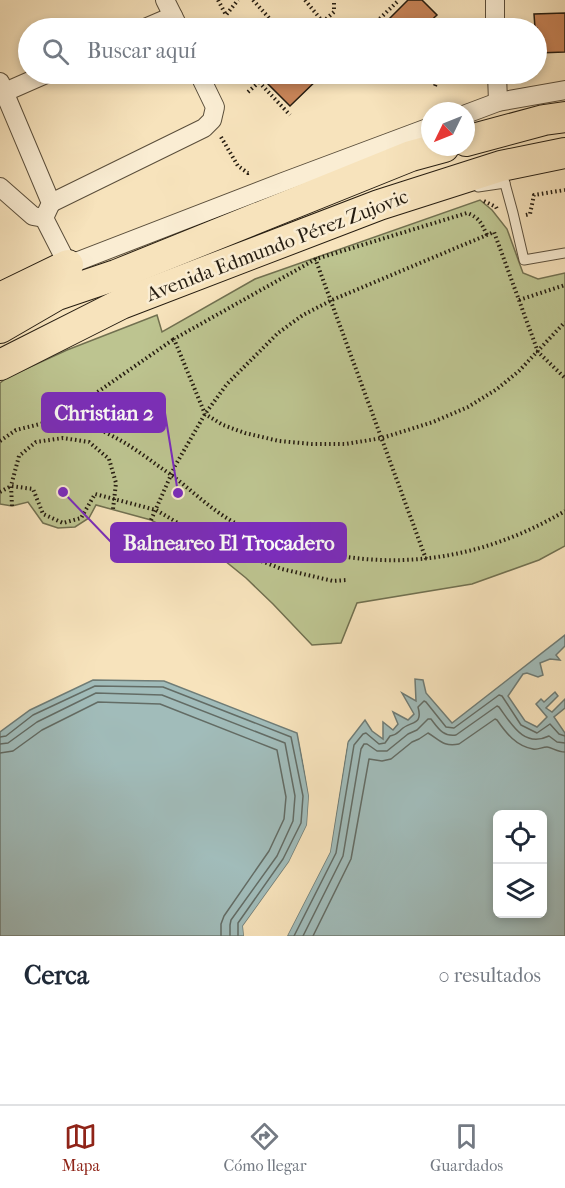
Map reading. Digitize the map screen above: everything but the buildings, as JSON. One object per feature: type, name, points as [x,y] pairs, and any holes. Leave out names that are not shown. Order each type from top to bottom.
[{"type":"highway","points":[[475,139],[535,122],[565,117]]},
{"type":"highway","points":[[503,175],[503,154],[513,143],[565,130]]},
{"type":"highway","name":"Avenida Edmundo Pérez Zujovic","points":[[0,328],[57,295],[116,275],[421,153]]},
{"type":"highway","name":"Avenida Edmundo Pérez Zujovic","points":[[0,365],[121,304],[390,206],[503,175],[565,153]]},
{"type":"highway","points":[[0,298],[68,265]]},
{"type":"street","points":[[495,0],[495,18]]},
{"type":"street","points":[[18,82],[2,87],[68,265],[421,130]]},
{"type":"street","points":[[0,187],[33,216],[48,210],[204,128],[212,120],[214,107],[204,84]]},
{"type":"street","points":[[497,84],[498,102]]},
{"type":"street","points":[[475,111],[498,102],[565,90]]},
{"type":"lane","points":[[467,191],[503,175],[524,260],[565,254]]},
{"type":"path","points":[[218,0],[226,15],[238,0]]},
{"type":"path","points":[[253,0],[269,18]]},
{"type":"path","points":[[305,0],[320,18]]},
{"type":"path","points":[[327,18],[334,12],[334,0]]},
{"type":"path","points":[[379,18],[393,2],[399,0]]},
{"type":"path","points":[[248,92],[257,84]]},
{"type":"path","points":[[261,84],[290,115]]},
{"type":"path","points":[[212,120],[238,165],[249,173],[258,170]]},
{"type":"path","points":[[0,441],[16,430],[72,416],[86,400],[174,339],[316,259],[467,213],[479,220],[488,235]]},
{"type":"path","points":[[151,520],[171,475],[205,414],[227,384],[278,333],[303,315],[332,300],[494,232],[538,352],[565,378]]},
{"type":"path","points":[[309,250],[316,259],[332,300],[426,559]]},
{"type":"path","points":[[519,300],[565,285]]},
{"type":"path","points":[[174,339],[205,414],[223,425],[279,441],[346,444],[382,438],[433,422],[468,407],[497,389],[519,371],[565,322]]},
{"type":"path","points":[[72,416],[125,443],[171,475],[215,511],[240,526],[305,549],[352,559],[388,561],[448,556],[492,545],[548,521],[565,511]]},
{"type":"path","points":[[12,506],[11,486],[19,456],[36,442],[63,438],[89,442],[109,459],[116,483],[113,509]]},
{"type":"path","points":[[0,492],[11,486],[33,489],[43,514],[63,523],[81,518],[95,494],[156,510],[200,536],[282,569],[333,581],[347,580]]},
{"type":"green space","points":[[480,200],[492,210],[507,229],[523,273],[538,279],[565,273],[565,546],[539,560],[472,584],[357,603],[341,643],[312,645],[246,578],[220,557],[151,520],[96,505],[89,518],[75,527],[58,528],[43,523],[28,502],[12,506],[0,504],[0,383],[8,377],[67,350],[157,315],[162,332],[255,279]]},
{"type":"water","points":[[565,635],[565,646],[556,655],[560,660],[550,659],[540,663],[543,675],[538,677],[523,674],[508,696],[525,721],[537,727],[547,717],[536,704],[541,699],[544,702],[555,692],[558,696],[546,708],[552,712],[565,699],[565,708],[554,717],[565,733],[565,936],[287,936],[330,852],[348,742],[365,720],[372,731],[383,739],[383,722],[393,730],[398,724],[393,712],[408,720],[414,714],[402,693],[416,701],[415,679],[423,680],[426,693],[452,723]]},
{"type":"water","points":[[93,680],[164,681],[297,733],[309,796],[307,825],[289,862],[243,926],[244,936],[0,936],[0,732],[30,710]]},
{"type":"pier","points":[[298,730],[312,795],[310,826],[291,864],[246,927],[247,936],[244,936],[243,926],[289,862],[307,825],[309,796]]},
{"type":"pier","points":[[348,738],[330,852],[287,936],[284,936],[327,851],[345,742]]},
{"type":"place","name":"Balneareo El Trocadero","points":[[63,492]]},
{"type":"place","name":"Christian 2","points":[[178,493]]}]
